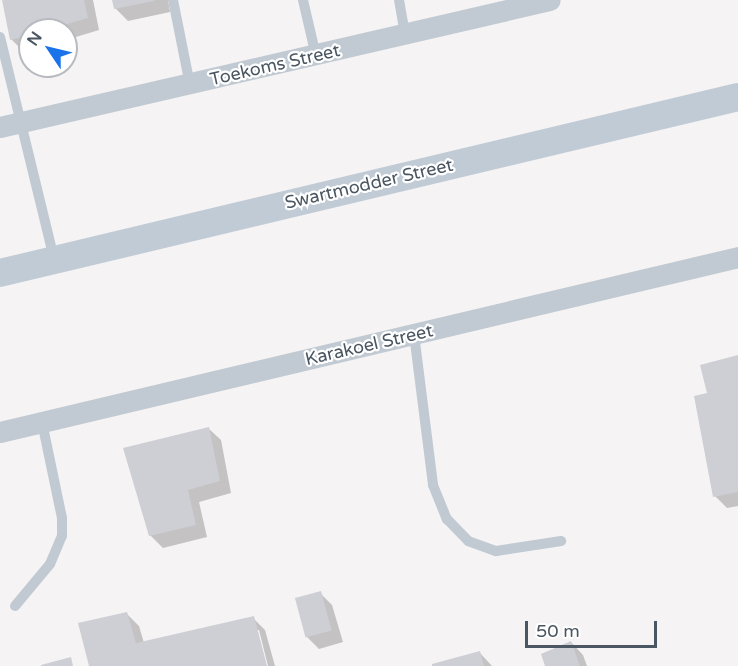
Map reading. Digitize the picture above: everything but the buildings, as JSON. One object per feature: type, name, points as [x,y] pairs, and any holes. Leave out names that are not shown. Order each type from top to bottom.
[{"type":"main road","name":"Swartmodder Street","points":[[0,273],[738,97]]},
{"type":"street","name":"Toekoms Street","points":[[10,124],[190,85],[550,0]]},
{"type":"street","name":"Karakoel Street","points":[[0,432],[738,257]]},
{"type":"lane","points":[[173,0],[190,85]]},
{"type":"lane","points":[[303,0],[316,56]]},
{"type":"lane","points":[[399,0],[405,33]]},
{"type":"lane","points":[[0,37],[10,124],[54,259]]},
{"type":"lane","points":[[414,334],[433,485],[447,519],[468,541],[496,551],[561,541]]},
{"type":"lane","points":[[15,606],[50,564],[62,536],[62,518],[42,422]]}]
